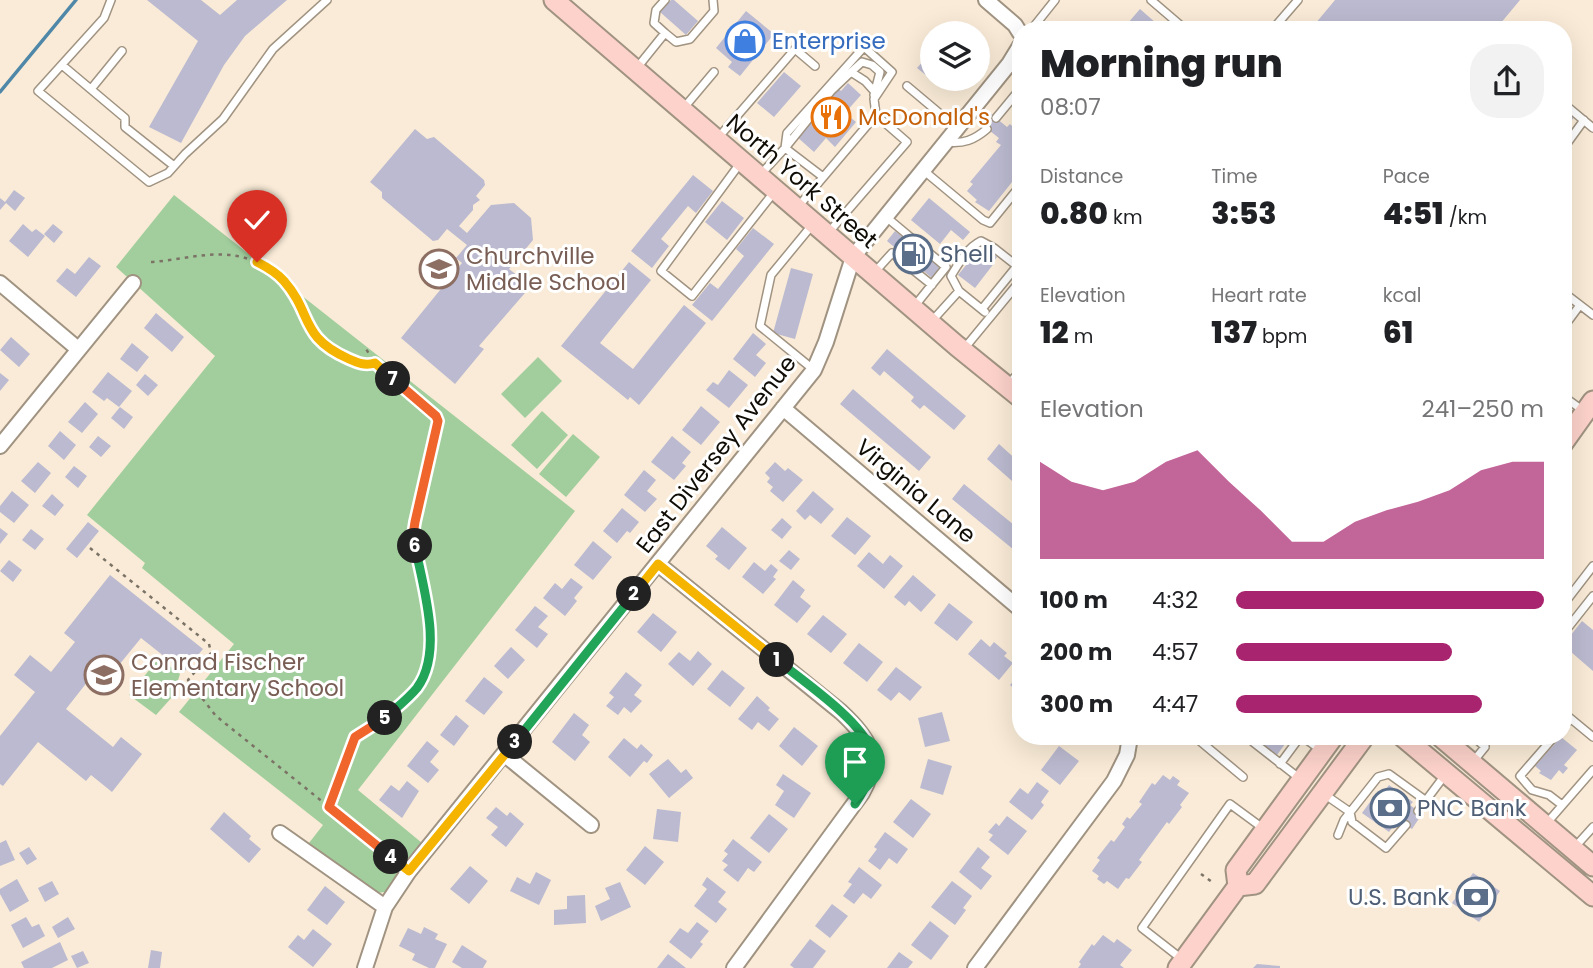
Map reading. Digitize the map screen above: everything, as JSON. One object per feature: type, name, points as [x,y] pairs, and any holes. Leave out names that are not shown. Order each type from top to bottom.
[{"type":"main road","name":"North York Street","points":[[560,2],[820,229],[1012,390]]},
{"type":"main road","points":[[1572,430],[1589,406]]},
{"type":"main road","points":[[1181,964],[1238,886],[1236,870],[1326,745]]},
{"type":"main road","points":[[1238,886],[1255,884],[1358,745]]},
{"type":"main road","points":[[1413,745],[1593,896]]},
{"type":"main road","points":[[1451,745],[1593,866]]},
{"type":"street","points":[[986,0],[1012,22]]},
{"type":"street","points":[[853,257],[1012,59]]},
{"type":"street","name":"East Diversey Avenue","points":[[365,968],[385,907],[409,871],[814,370],[827,342],[853,257]]},
{"type":"street","points":[[0,283],[78,349]]},
{"type":"street","points":[[0,446],[134,283]]},
{"type":"street","name":"Virginia Lane","points":[[783,408],[1012,602]]},
{"type":"street","points":[[658,564],[841,712],[860,732],[870,748],[871,771],[862,793],[734,968]]},
{"type":"street","points":[[975,968],[1114,781],[1127,755],[1128,745]]},
{"type":"street","points":[[504,754],[592,825]]},
{"type":"street","points":[[280,833],[385,907]]},
{"type":"lane","points":[[111,0],[104,18],[38,91],[149,182],[168,173],[223,119],[273,48],[327,0]]},
{"type":"lane","points":[[665,0],[656,10],[654,23],[676,42],[690,39],[714,11],[713,0]]},
{"type":"lane","points":[[1038,21],[1055,0]]},
{"type":"lane","points":[[1151,0],[1176,21]]},
{"type":"lane","points":[[1280,21],[1297,0]]},
{"type":"lane","points":[[635,70],[665,33]]},
{"type":"lane","points":[[785,148],[787,133],[864,47],[892,72],[874,95]]},
{"type":"lane","points":[[717,140],[795,49],[815,66]]},
{"type":"lane","points":[[91,89],[121,51]]},
{"type":"lane","points":[[759,176],[831,91],[862,62],[872,65],[880,72],[874,95],[876,115],[906,142],[771,275],[760,326],[814,370]]},
{"type":"lane","points":[[1009,64],[1012,67]]},
{"type":"lane","points":[[62,65],[125,118],[125,127],[174,166]]},
{"type":"lane","points":[[682,110],[714,72]]},
{"type":"lane","points":[[851,72],[865,81],[874,95]]},
{"type":"lane","points":[[907,86],[957,128]]},
{"type":"lane","points":[[996,118],[1012,99]]},
{"type":"lane","points":[[1572,110],[1593,128]]},
{"type":"lane","points":[[796,208],[876,115]]},
{"type":"lane","points":[[1572,137],[1584,120]]},
{"type":"lane","points":[[946,142],[961,144],[978,137],[987,129]]},
{"type":"lane","points":[[785,148],[823,177]]},
{"type":"lane","points":[[741,161],[660,271],[692,296],[776,191]]},
{"type":"lane","points":[[923,170],[990,223],[1012,196]]},
{"type":"lane","points":[[885,216],[946,267],[913,308]]},
{"type":"lane","points":[[990,317],[959,291],[951,276],[961,261],[981,241],[994,247],[1012,262]]},
{"type":"lane","points":[[873,274],[892,253],[932,285]]},
{"type":"lane","points":[[982,309],[1012,272]]},
{"type":"lane","points":[[930,323],[959,291]]},
{"type":"lane","points":[[962,350],[1012,291]]},
{"type":"lane","points":[[1572,299],[1593,315]]},
{"type":"lane","points":[[1572,316],[1580,305]]},
{"type":"lane","points":[[1572,399],[1589,406]]},
{"type":"lane","points":[[1572,593],[1593,566]]},
{"type":"lane","points":[[1572,623],[1593,596]]},
{"type":"lane","points":[[1572,720],[1593,737]]},
{"type":"lane","points":[[1204,745],[1242,777]]},
{"type":"lane","points":[[1257,745],[1301,780]]},
{"type":"lane","points":[[1280,764],[1295,745]]},
{"type":"lane","points":[[1547,745],[1520,776],[1532,790],[1549,795],[1562,805]]},
{"type":"lane","points":[[1472,763],[1485,747]]},
{"type":"lane","points":[[1546,825],[1593,770]]},
{"type":"lane","points":[[1418,811],[1446,773]]},
{"type":"lane","points":[[1338,835],[1344,820],[1378,777],[1390,775],[1425,800]]},
{"type":"lane","points":[[1322,793],[1350,813],[1352,822],[1386,848],[1406,825]]},
{"type":"lane","points":[[1181,964],[1142,928],[1230,804],[1265,829]]},
{"type":"lane","points":[[1574,849],[1593,827]]},
{"type":"path","points":[[151,262],[196,255],[230,254],[257,262],[283,280],[319,341],[330,350],[361,364],[375,363]]},
{"type":"path","points":[[329,807],[355,737],[378,724],[417,687],[427,670],[430,656],[427,611],[413,535],[438,421],[436,416],[375,363],[366,349]]},
{"type":"path","points":[[90,548],[209,644],[211,653],[188,680],[216,716],[409,871]]},
{"type":"path","points":[[1201,874],[1212,882]]},
{"type":"green space","points":[[174,195],[575,511],[358,790],[422,843],[385,892],[377,893],[309,843],[323,825],[179,712],[234,644],[142,568],[145,563],[87,515],[215,356],[116,267]]},
{"type":"green space","points":[[538,357],[562,381],[525,418],[501,394]]},
{"type":"green space","points":[[542,411],[568,435],[537,469],[511,445]]},
{"type":"green space","points":[[573,434],[600,457],[566,497],[539,474]]},
{"type":"green space","points":[[159,658],[180,674],[173,696],[156,715],[129,695]]},
{"type":"building","points":[[147,0],[201,0],[220,15],[237,0],[287,0],[245,36],[224,65],[181,143],[149,127],[198,41]]},
{"type":"building","points":[[671,0],[698,21],[686,35],[660,12]]},
{"type":"building","points":[[1335,0],[1520,0],[1502,21],[1318,21]]},
{"type":"building","points":[[1140,9],[1154,21],[1130,21]]},
{"type":"building","name":"Enterprise","points":[[746,11],[774,34],[740,76],[728,67],[732,62],[716,48]]},
{"type":"building","points":[[784,72],[801,86],[774,117],[757,103]]},
{"type":"building","name":"McDonald's","points":[[848,83],[861,95],[845,113],[856,122],[835,147],[826,138],[814,152],[796,136],[837,87],[841,91]]},
{"type":"building","points":[[990,113],[1007,127],[1010,124],[1012,126],[1012,182],[989,211],[975,202],[977,200],[967,191],[973,184],[970,182],[1001,145],[996,142],[999,138],[981,124]]},
{"type":"building","points":[[415,129],[427,139],[434,137],[484,180],[485,185],[476,196],[480,200],[473,205],[473,210],[459,226],[467,233],[491,205],[514,203],[531,218],[533,240],[509,269],[531,286],[479,346],[484,349],[455,384],[401,338],[462,263],[456,258],[467,245],[447,229],[438,240],[433,241],[382,198],[382,192],[370,182]]},
{"type":"building","points":[[693,175],[713,191],[696,213],[688,206],[661,239],[669,246],[652,268],[631,251]]},
{"type":"building","points":[[14,190],[25,198],[15,211],[6,203],[0,210],[0,198],[5,202]]},
{"type":"building","points":[[929,198],[970,232],[963,240],[951,230],[940,244],[911,220]]},
{"type":"building","points":[[722,201],[744,218],[727,240],[705,222]]},
{"type":"building","points":[[23,224],[32,232],[36,229],[45,236],[28,257],[9,241]]},
{"type":"building","points":[[53,224],[63,232],[54,243],[44,234]]},
{"type":"building","points":[[753,228],[774,244],[712,321],[692,305],[710,283],[718,289],[744,256],[736,249]]},
{"type":"building","name":"Shell","points":[[895,231],[940,267],[932,278],[887,241]]},
{"type":"building","points":[[984,247],[997,257],[975,288],[958,275],[979,249]]},
{"type":"building","points":[[89,257],[101,266],[76,297],[56,281],[67,268],[75,274]]},
{"type":"building","points":[[629,262],[651,280],[600,343],[633,369],[684,305],[706,323],[639,405],[630,397],[628,400],[561,346]]},
{"type":"building","points":[[791,268],[813,274],[795,339],[773,333]]},
{"type":"building","points":[[156,313],[184,337],[172,352],[144,328]]},
{"type":"building","points":[[753,333],[766,344],[756,355],[766,363],[755,377],[733,359]]},
{"type":"building","points":[[11,337],[30,354],[19,367],[0,350]]},
{"type":"building","points":[[132,343],[149,357],[137,372],[120,359]]},
{"type":"building","points":[[887,349],[966,416],[954,430],[924,405],[920,409],[911,401],[914,397],[884,371],[880,376],[871,368]]},
{"type":"building","points":[[729,370],[748,385],[729,408],[706,390],[713,382],[718,385]]},
{"type":"building","points":[[108,372],[132,391],[119,407],[92,392]]},
{"type":"building","points":[[0,373],[9,380],[0,391]]},
{"type":"building","points":[[145,374],[158,385],[148,396],[136,385]]},
{"type":"building","points":[[853,389],[931,457],[919,471],[840,404]]},
{"type":"building","points":[[85,402],[98,414],[82,433],[68,422]]},
{"type":"building","points":[[701,406],[720,422],[701,445],[682,430]]},
{"type":"building","points":[[120,407],[133,417],[124,429],[111,418]]},
{"type":"building","points":[[60,431],[76,445],[64,460],[48,446]]},
{"type":"building","points":[[98,436],[111,446],[101,457],[89,447]]},
{"type":"building","points":[[672,436],[691,452],[682,463],[686,466],[674,480],[651,462]]},
{"type":"building","points":[[999,444],[1012,456],[1012,481],[987,459]]},
{"type":"building","points":[[38,462],[51,473],[35,493],[21,481]]},
{"type":"building","points":[[775,462],[785,471],[788,468],[803,480],[783,502],[770,491],[773,487],[767,482],[770,478],[765,473]]},
{"type":"building","points":[[74,466],[87,476],[78,488],[65,477]]},
{"type":"building","points":[[644,470],[656,480],[647,491],[657,499],[645,512],[624,495]]},
{"type":"building","points":[[964,484],[1012,523],[1012,548],[952,499]]},
{"type":"building","points":[[12,491],[29,505],[14,523],[0,512],[0,506]]},
{"type":"building","points":[[813,491],[834,509],[821,524],[810,515],[805,520],[796,511]]},
{"type":"building","points":[[52,494],[64,505],[55,516],[42,506]]},
{"type":"building","points":[[622,508],[639,522],[617,543],[603,531]]},
{"type":"building","points":[[847,517],[871,536],[855,555],[831,536]]},
{"type":"building","points":[[782,518],[792,527],[782,539],[771,530]]},
{"type":"building","points":[[88,522],[99,531],[77,558],[66,549]]},
{"type":"building","points":[[722,527],[747,548],[729,570],[715,559],[718,556],[706,546]]},
{"type":"building","points":[[0,528],[8,534],[0,544]]},
{"type":"building","points":[[31,529],[44,539],[35,550],[22,540]]},
{"type":"building","points":[[593,541],[612,557],[593,580],[574,565]]},
{"type":"building","points":[[789,550],[800,559],[791,570],[779,561]]},
{"type":"building","points":[[869,552],[883,564],[890,555],[903,566],[884,589],[857,566]]},
{"type":"building","points":[[9,560],[22,570],[13,582],[0,571]]},
{"type":"building","points":[[754,562],[765,571],[771,564],[778,570],[773,577],[776,579],[763,594],[742,577]]},
{"type":"building","points":[[110,575],[203,649],[184,672],[141,638],[110,676],[99,667],[66,709],[113,747],[121,737],[142,754],[112,792],[91,775],[86,781],[38,742],[3,786],[0,784],[0,736],[35,692],[14,675],[30,655],[51,672],[75,642],[64,633]]},
{"type":"building","points":[[913,575],[936,595],[921,612],[909,601],[905,606],[894,597]]},
{"type":"building","points":[[571,578],[583,587],[574,598],[577,601],[565,616],[543,598],[555,583],[562,589]]},
{"type":"building","points":[[793,580],[805,590],[800,597],[811,606],[797,623],[774,605]]},
{"type":"building","points":[[949,603],[973,622],[957,641],[934,623]]},
{"type":"building","points":[[535,606],[548,616],[538,627],[548,634],[537,648],[515,630]]},
{"type":"building","points":[[653,613],[677,632],[661,652],[637,632]]},
{"type":"building","points":[[823,615],[847,634],[831,653],[807,634]]},
{"type":"building","points":[[1582,621],[1593,630],[1593,671],[1572,653],[1572,634]]},
{"type":"building","points":[[981,639],[990,647],[994,642],[1007,653],[1004,656],[1012,664],[999,680],[968,654]]},
{"type":"building","points":[[859,643],[883,662],[867,682],[843,663]]},
{"type":"building","points":[[511,647],[525,660],[508,679],[494,666]]},
{"type":"building","points":[[698,651],[712,664],[693,686],[668,664],[679,652],[690,661]]},
{"type":"building","points":[[896,667],[922,687],[910,701],[899,692],[891,701],[877,690]]},
{"type":"building","points":[[722,670],[745,688],[730,707],[707,689]]},
{"type":"building","points":[[626,672],[642,685],[634,695],[642,701],[631,713],[624,707],[618,715],[606,706],[614,697],[609,693]]},
{"type":"building","points":[[484,677],[503,692],[484,715],[465,701]]},
{"type":"building","points":[[757,696],[779,719],[769,731],[758,722],[752,730],[738,719]]},
{"type":"building","points":[[942,712],[950,741],[925,747],[918,718]]},
{"type":"building","points":[[574,713],[589,725],[582,735],[590,742],[575,761],[552,742]]},
{"type":"building","points":[[456,715],[469,726],[454,746],[440,735]]},
{"type":"building","points":[[794,727],[818,746],[802,766],[779,746]]},
{"type":"building","points":[[624,738],[637,749],[641,744],[653,755],[630,777],[608,757]]},
{"type":"building","points":[[427,741],[439,751],[430,762],[439,770],[428,783],[407,766]]},
{"type":"building","points":[[1262,745],[1284,745],[1277,755]]},
{"type":"building","points":[[1554,745],[1571,745],[1577,750],[1564,765],[1568,768],[1563,774],[1559,770],[1551,780],[1539,773],[1541,771],[1535,766]]},
{"type":"building","points":[[1059,746],[1079,761],[1060,785],[1041,770]]},
{"type":"building","points":[[668,759],[681,773],[686,769],[693,778],[669,798],[649,774]]},
{"type":"building","points":[[928,759],[952,766],[943,795],[920,788]]},
{"type":"building","points":[[783,774],[811,793],[794,818],[775,805],[784,791],[776,785]]},
{"type":"building","points":[[1163,775],[1170,780],[1173,776],[1180,781],[1177,785],[1189,793],[1180,805],[1182,807],[1169,824],[1167,822],[1139,860],[1142,862],[1129,879],[1126,878],[1118,889],[1107,881],[1104,884],[1092,871],[1100,860],[1097,858],[1125,827],[1122,824],[1127,817],[1130,819],[1142,804],[1139,802],[1152,783],[1155,785]]},
{"type":"building","points":[[407,781],[419,791],[402,818],[379,800],[391,785],[399,791]]},
{"type":"building","points":[[1037,782],[1049,791],[1041,802],[1044,805],[1032,820],[1009,802],[1020,788],[1028,794]]},
{"type":"building","name":"PNC Bank","points":[[1389,785],[1413,802],[1410,805],[1422,814],[1412,829],[1398,820],[1389,832],[1362,813],[1378,791],[1382,794]]},
{"type":"building","points":[[911,799],[931,814],[913,838],[893,822]]},
{"type":"building","points":[[496,807],[507,816],[510,812],[524,824],[506,847],[491,835],[498,827],[486,818]]},
{"type":"building","points":[[657,809],[681,812],[678,842],[653,839]]},
{"type":"building","points":[[224,812],[251,836],[249,839],[261,849],[249,863],[210,829]]},
{"type":"building","points":[[769,814],[788,829],[769,853],[750,838]]},
{"type":"building","points":[[1007,816],[1027,831],[1008,855],[989,840],[993,835],[988,832],[996,823],[999,826]]},
{"type":"building","points":[[885,832],[908,849],[897,864],[889,858],[880,870],[868,861]]},
{"type":"building","points":[[733,839],[762,862],[754,872],[748,868],[738,882],[723,870],[728,865],[722,861],[728,854],[724,851]]},
{"type":"building","points":[[6,840],[15,860],[0,866],[0,843]]},
{"type":"building","points":[[645,846],[664,862],[645,885],[626,870]]},
{"type":"building","points":[[29,847],[37,859],[27,865],[19,853]]},
{"type":"building","points":[[978,847],[990,857],[981,868],[992,876],[981,890],[959,872]]},
{"type":"building","points":[[470,866],[488,881],[469,904],[450,889]]},
{"type":"building","points":[[859,867],[882,885],[871,899],[863,893],[854,904],[843,896],[852,884],[848,882]]},
{"type":"building","points":[[536,872],[551,880],[539,905],[510,891],[517,877],[530,884]]},
{"type":"building","name":"U.S. Bank","points":[[1473,873],[1500,891],[1479,922],[1452,903]]},
{"type":"building","points":[[707,877],[726,892],[718,902],[727,909],[716,923],[694,906],[707,889],[702,885]]},
{"type":"building","points":[[17,879],[29,901],[10,912],[0,889]]},
{"type":"building","points":[[52,881],[59,894],[45,902],[38,888]]},
{"type":"building","points":[[952,881],[972,896],[955,925],[931,907]]},
{"type":"building","points":[[620,882],[631,907],[601,921],[595,906],[610,899],[605,888]]},
{"type":"building","points":[[325,886],[345,902],[327,925],[307,910]]},
{"type":"building","points":[[585,895],[586,923],[554,925],[554,910],[567,909],[567,896]]},
{"type":"building","points":[[832,904],[848,916],[830,938],[815,926]]},
{"type":"building","points":[[26,917],[32,927],[39,924],[45,936],[23,948],[11,925]]},
{"type":"building","points":[[68,917],[75,929],[58,938],[52,927]]},
{"type":"building","points":[[930,921],[949,936],[931,960],[911,945]]},
{"type":"building","points":[[697,922],[709,931],[691,959],[669,942],[680,928],[688,933]]},
{"type":"building","points":[[424,927],[438,934],[435,939],[447,944],[435,968],[412,960],[415,954],[399,946],[408,928],[421,934]]},
{"type":"building","points":[[313,929],[332,944],[313,967],[288,947],[298,935],[304,940]]},
{"type":"building","points":[[1103,935],[1114,943],[1117,939],[1132,950],[1120,965],[1124,968],[1078,968],[1081,964],[1079,962],[1092,944],[1094,946]]},
{"type":"building","points":[[810,939],[826,951],[813,968],[794,968],[790,965]]},
{"type":"building","points":[[60,942],[68,960],[52,968],[24,968],[21,962]]},
{"type":"building","points":[[462,945],[487,961],[483,968],[462,968],[452,962]]},
{"type":"building","points":[[151,950],[162,952],[160,968],[148,968]]},
{"type":"building","points":[[83,951],[89,963],[77,968],[71,956]]},
{"type":"building","points":[[899,952],[913,962],[908,968],[887,968]]},
{"type":"building","points":[[668,954],[686,968],[657,968]]},
{"type":"building","points":[[1257,964],[1280,966],[1280,968],[1253,968]]},
{"type":"waterway","points":[[0,92],[76,0]]},
{"type":"place","name":"Enterprise","points":[[745,41]]},
{"type":"place","name":"McDonald's","points":[[831,117]]},
{"type":"place","name":"Shell","points":[[913,254]]},
{"type":"place","name":"Churchville Middle School","points":[[439,269]]},
{"type":"place","name":"Conrad Fischer Elementary School","points":[[104,675]]},
{"type":"place","name":"PNC Bank","points":[[1390,808]]},
{"type":"place","name":"U.S. Bank","points":[[1476,897]]},
{"type":"route","points":[[257,262],[283,280],[319,341],[330,350],[361,364],[375,363],[436,416],[438,421],[413,535],[427,611],[430,656],[427,670],[406,699],[378,724],[355,737],[329,807],[409,871],[658,564],[841,712],[865,738],[872,758],[871,771],[868,784],[855,804]]}]
